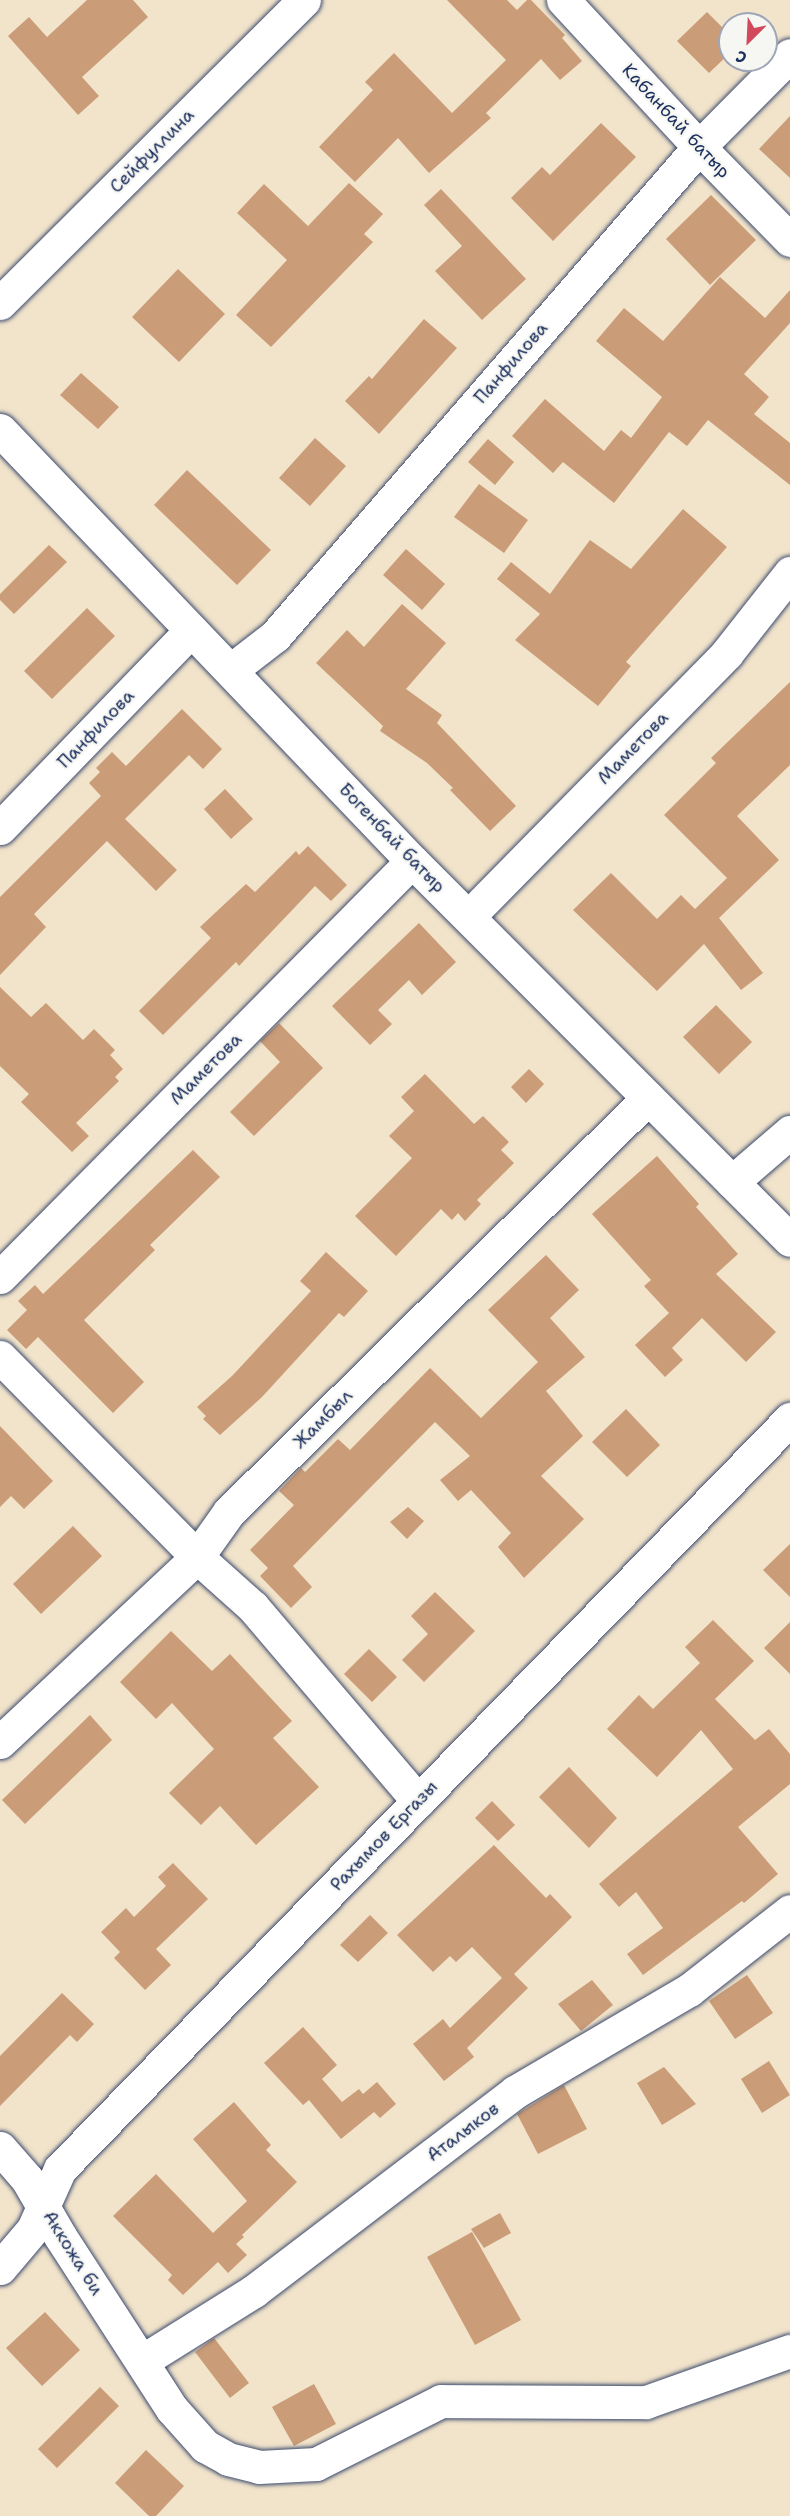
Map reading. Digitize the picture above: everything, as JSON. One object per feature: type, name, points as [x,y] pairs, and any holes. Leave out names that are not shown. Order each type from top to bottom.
[{"type":"street","name":"Сейфуллина","points":[[0,303],[304,0]]},
{"type":"street","name":"Кабанбай батыр","points":[[563,0],[699,147],[790,240]]},
{"type":"street","name":"Панфилова","points":[[231,670],[275,636],[699,147],[790,55]]},
{"type":"street","name":"Богенбай батыр","points":[[0,430],[412,861],[790,1240]]},
{"type":"street","name":"Маметова","points":[[469,916],[727,653],[790,573]]},
{"type":"street","name":"Панфилова","points":[[0,828],[191,630]]},
{"type":"street","name":"Маметова","points":[[0,1277],[412,861]]},
{"type":"street","name":"Жамбыл","points":[[0,1742],[197,1557],[229,1512],[648,1098]]},
{"type":"street","points":[[732,1182],[790,1132]]},
{"type":"street","points":[[0,1357],[197,1557],[253,1607],[418,1801]]},
{"type":"street","name":"Рахымов Ергазы","points":[[0,2268],[33,2229],[60,2169],[790,1419]]},
{"type":"street","name":"Аталыков","points":[[142,2361],[254,2291],[515,2092],[689,1990],[790,1911]]},
{"type":"street","name":"Аккожа би","points":[[0,2148],[27,2178],[172,2409],[205,2446],[228,2459],[259,2467],[316,2464],[441,2401],[646,2402],[790,2351]]},
{"type":"building","points":[[87,0],[133,0],[148,17],[82,77],[99,96],[78,115],[8,36],[29,17],[47,37]]},
{"type":"building","points":[[447,0],[507,0],[517,10],[527,0],[531,0],[565,35],[562,38],[582,61],[560,80],[541,59],[486,113],[491,118],[429,173],[398,138],[355,182],[319,147],[373,90],[365,82],[394,53],[452,113],[506,60]]},
{"type":"building","points":[[707,12],[718,23],[718,64],[709,73],[677,41]]},
{"type":"building","points":[[790,116],[790,178],[759,149]]},
{"type":"building","points":[[601,123],[636,157],[553,241],[511,198],[542,167],[550,175]]},
{"type":"building","points":[[349,183],[383,214],[364,234],[373,242],[271,347],[236,315],[287,260],[237,213],[264,184],[308,226]]},
{"type":"building","points":[[441,189],[526,279],[482,320],[435,271],[462,246],[424,205]]},
{"type":"building","points":[[711,195],[756,240],[710,285],[666,239]]},
{"type":"building","points":[[178,269],[225,314],[179,362],[132,317]]},
{"type":"building","points":[[720,277],[765,318],[790,290],[790,323],[744,374],[769,397],[754,414],[790,443],[790,485],[708,420],[687,446],[669,432],[614,503],[563,462],[553,473],[512,436],[545,399],[604,451],[621,430],[631,438],[662,397],[596,341],[624,308],[663,341]]},
{"type":"building","points":[[424,319],[457,348],[379,434],[345,401],[369,376],[372,379]]},
{"type":"building","points":[[81,373],[119,407],[98,429],[60,395]]},
{"type":"building","points":[[315,438],[346,466],[310,506],[279,478]]},
{"type":"building","points":[[488,439],[514,462],[495,485],[468,462]]},
{"type":"building","points":[[187,470],[271,550],[237,585],[154,505]]},
{"type":"building","points":[[479,484],[528,520],[504,553],[454,517]]},
{"type":"building","points":[[683,509],[727,547],[626,662],[631,666],[598,706],[515,640],[540,614],[497,579],[511,562],[550,594],[590,540],[631,569]]},
{"type":"building","points":[[49,545],[67,562],[14,614],[0,600],[0,594]]},
{"type":"building","points":[[406,549],[445,584],[422,610],[383,575]]},
{"type":"building","points":[[402,604],[446,643],[406,689],[442,715],[437,723],[516,806],[490,831],[450,790],[453,788],[427,763],[380,731],[383,726],[316,663],[347,630],[364,647]]},
{"type":"building","points":[[87,608],[115,636],[52,699],[24,671]]},
{"type":"building","points":[[790,682],[790,765],[737,816],[779,860],[719,918],[763,973],[741,990],[704,944],[657,991],[573,910],[611,873],[657,919],[681,895],[695,909],[727,878],[664,815],[716,763],[711,758]]},
{"type":"building","points":[[182,709],[222,749],[203,769],[189,755],[125,819],[177,870],[156,891],[107,841],[34,914],[46,927],[0,975],[0,897],[101,796],[89,783],[100,772],[96,768],[112,752],[126,766]]},
{"type":"building","points":[[225,789],[253,819],[231,839],[204,809]]},
{"type":"building","points":[[308,846],[347,885],[331,901],[315,886],[239,966],[236,962],[163,1035],[139,1011],[211,938],[200,927],[246,884],[255,892],[296,851],[299,855]]},
{"type":"building","points":[[419,923],[456,962],[422,995],[409,980],[378,1010],[392,1024],[370,1045],[332,1006]]},
{"type":"building","points":[[0,987],[31,1017],[46,1003],[83,1040],[94,1029],[115,1050],[110,1055],[123,1069],[115,1077],[119,1081],[76,1123],[89,1136],[72,1152],[21,1102],[29,1094],[0,1066]]},
{"type":"building","points":[[716,1005],[752,1042],[719,1074],[683,1037]]},
{"type":"building","points":[[279,1023],[323,1068],[254,1136],[230,1112],[280,1062],[260,1041]]},
{"type":"building","points":[[529,1069],[544,1084],[526,1103],[511,1087]]},
{"type":"building","points":[[425,1074],[474,1124],[483,1116],[509,1142],[501,1150],[514,1163],[477,1200],[481,1204],[465,1221],[458,1213],[452,1220],[441,1209],[396,1256],[355,1216],[412,1158],[389,1136],[414,1111],[401,1097]]},
{"type":"building","points":[[193,1150],[220,1177],[150,1245],[155,1250],[84,1320],[144,1382],[113,1413],[38,1337],[26,1349],[7,1330],[27,1310],[18,1301],[35,1285],[43,1294]]},
{"type":"building","points":[[657,1156],[699,1204],[696,1207],[738,1254],[716,1274],[776,1332],[746,1362],[702,1318],[672,1348],[683,1360],[665,1377],[635,1345],[669,1313],[644,1286],[651,1280],[592,1214]]},
{"type":"building","points":[[326,1252],[368,1291],[344,1317],[339,1313],[262,1397],[220,1435],[203,1419],[206,1416],[197,1407],[232,1376],[311,1291],[300,1281]]},
{"type":"building","points":[[546,1255],[579,1290],[550,1318],[585,1357],[546,1391],[583,1436],[541,1476],[584,1519],[524,1578],[498,1547],[511,1533],[471,1490],[458,1501],[440,1480],[470,1456],[435,1422],[293,1566],[312,1587],[291,1608],[260,1576],[268,1568],[250,1550],[294,1505],[279,1491],[301,1468],[305,1472],[338,1439],[350,1450],[430,1368],[481,1418],[538,1362],[488,1310]]},
{"type":"building","points":[[626,1409],[660,1445],[627,1477],[592,1442]]},
{"type":"building","points":[[0,1426],[53,1481],[24,1509],[11,1496],[0,1507]]},
{"type":"building","points":[[408,1507],[424,1521],[407,1539],[390,1522]]},
{"type":"building","points":[[73,1526],[102,1556],[41,1614],[13,1584]]},
{"type":"building","points":[[790,1544],[790,1597],[763,1570]]},
{"type":"building","points":[[435,1592],[475,1631],[424,1682],[402,1660],[428,1634],[411,1616]]},
{"type":"building","points":[[713,1620],[754,1661],[715,1699],[755,1740],[769,1729],[790,1754],[790,1784],[738,1827],[778,1874],[744,1903],[742,1901],[643,1975],[627,1954],[663,1928],[636,1892],[619,1907],[599,1884],[733,1769],[701,1730],[657,1777],[607,1729],[639,1695],[653,1709],[700,1663],[685,1647]]},
{"type":"building","points":[[790,1622],[790,1674],[764,1648]]},
{"type":"building","points":[[171,1631],[212,1671],[230,1654],[292,1721],[273,1738],[319,1787],[256,1845],[220,1806],[201,1825],[169,1793],[214,1749],[172,1703],[156,1719],[120,1682]]},
{"type":"building","points":[[369,1649],[397,1677],[372,1702],[344,1674]]},
{"type":"building","points":[[90,1715],[112,1740],[25,1824],[2,1800]]},
{"type":"building","points":[[569,1767],[617,1818],[589,1848],[539,1797]]},
{"type":"building","points":[[492,1801],[515,1825],[498,1841],[475,1818]]},
{"type":"building","points":[[494,1845],[546,1898],[550,1894],[572,1917],[514,1974],[528,1988],[467,2048],[474,2057],[444,2081],[413,2044],[443,2019],[450,2028],[502,1978],[472,1947],[456,1962],[450,1956],[433,1972],[397,1935]]},
{"type":"building","points":[[173,1863],[208,1899],[156,1949],[171,1965],[145,1990],[114,1958],[120,1952],[101,1932],[126,1908],[134,1917],[166,1886],[158,1877]]},
{"type":"building","points":[[370,1915],[388,1933],[358,1962],[340,1945]]},
{"type":"building","points":[[747,1975],[773,2013],[735,2039],[709,2001]]},
{"type":"building","points":[[592,1980],[613,2005],[581,2031],[558,2004]]},
{"type":"building","points":[[62,1993],[94,2024],[77,2042],[70,2035],[0,2106],[0,2056]]},
{"type":"building","points":[[303,2027],[337,2065],[322,2079],[342,2102],[359,2089],[363,2094],[377,2082],[396,2104],[380,2118],[374,2112],[341,2139],[309,2100],[303,2105],[264,2063]]},
{"type":"building","points":[[769,2061],[790,2095],[762,2113],[741,2079]]},
{"type":"building","points":[[664,2067],[696,2104],[662,2125],[637,2083]]},
{"type":"building","points":[[564,2085],[587,2129],[538,2154],[517,2114]]},
{"type":"building","points":[[234,2102],[271,2145],[266,2150],[297,2182],[242,2235],[244,2237],[236,2244],[247,2255],[228,2273],[218,2262],[183,2295],[168,2280],[172,2275],[113,2216],[156,2174],[213,2233],[247,2201],[193,2139]]},
{"type":"building","points":[[500,2213],[511,2233],[484,2248],[471,2229]]},
{"type":"building","points":[[472,2232],[521,2320],[475,2345],[427,2257]]},
{"type":"building","points":[[45,2312],[80,2350],[42,2386],[6,2348]]},
{"type":"building","points":[[214,2338],[249,2383],[230,2398],[195,2352]]},
{"type":"building","points":[[314,2384],[336,2424],[294,2446],[272,2407]]},
{"type":"building","points":[[100,2387],[119,2406],[57,2468],[38,2449]]},
{"type":"building","points":[[146,2450],[184,2486],[156,2516],[149,2516],[115,2483]]}]
